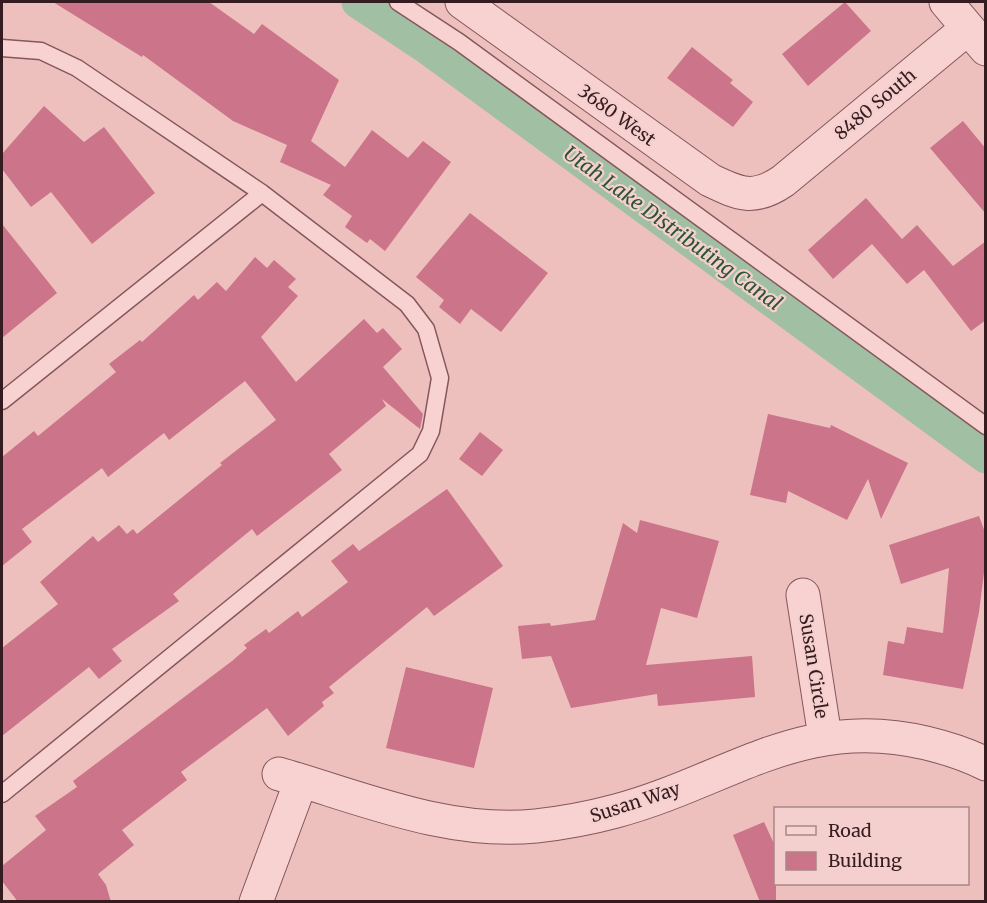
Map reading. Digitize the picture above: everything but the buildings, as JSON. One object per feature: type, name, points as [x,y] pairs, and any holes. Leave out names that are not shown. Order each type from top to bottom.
[{"type":"street","name":"3680 West","points":[[462,2],[710,180],[735,192],[753,195],[768,191],[783,181]]},
{"type":"street","points":[[946,2],[977,39]]},
{"type":"street","name":"8480 South","points":[[783,181],[977,39]]},
{"type":"street","name":"Susan Circle","points":[[803,595],[825,737]]},
{"type":"street","name":"Susan Way","points":[[256,902],[290,778],[448,822],[506,828],[535,826],[617,811],[770,753],[825,737],[852,734],[897,737],[947,748],[986,764]]},
{"type":"lane","points":[[398,2],[459,42],[986,426]]},
{"type":"lane","points":[[2,48],[41,51],[77,68],[262,193],[407,304],[426,329],[440,378],[431,431],[420,454],[2,794]]},
{"type":"lane","points":[[2,401],[262,193]]},
{"type":"waterway","name":"Utah Lake Distributing Canal","points":[[358,2],[426,47],[986,457]]}]
